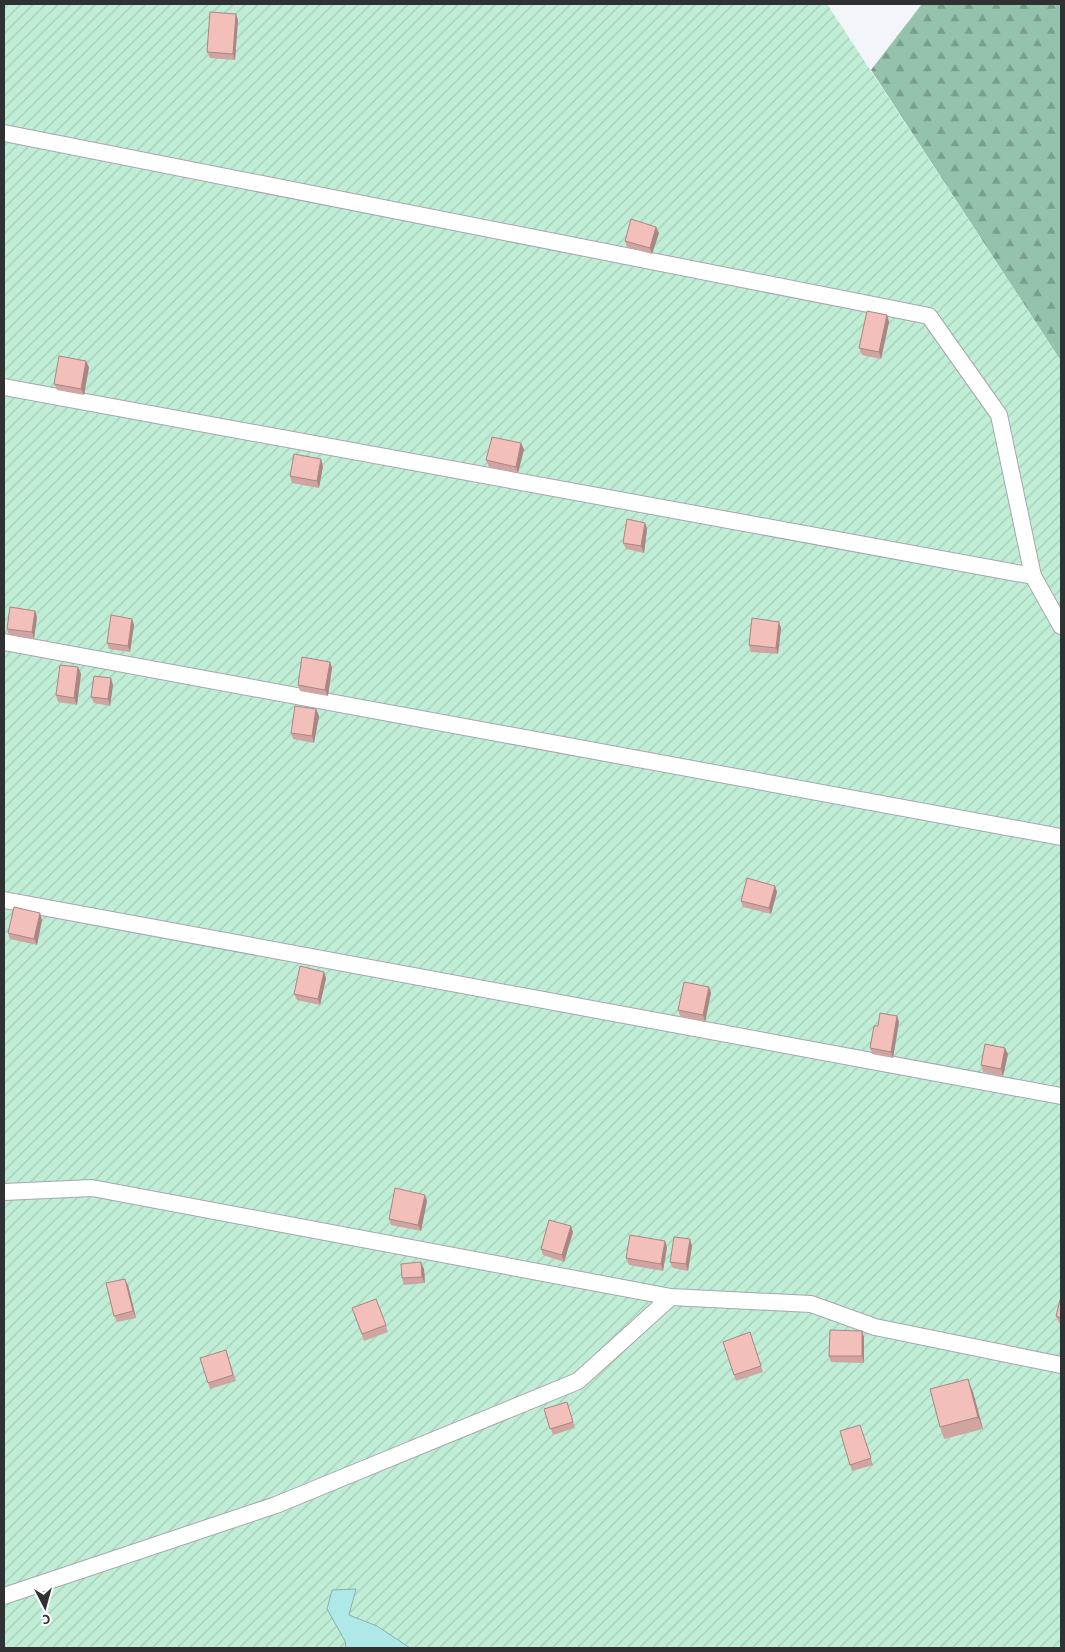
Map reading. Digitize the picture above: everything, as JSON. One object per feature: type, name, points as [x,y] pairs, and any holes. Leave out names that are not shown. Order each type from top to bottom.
[{"type":"lane","points":[[4,133],[930,316],[999,415],[1033,576],[1061,626]]},
{"type":"lane","points":[[4,387],[1033,576]]},
{"type":"lane","points":[[4,642],[1061,837]]},
{"type":"lane","points":[[4,900],[1061,1096]]},
{"type":"lane","points":[[4,1192],[92,1188],[671,1297],[811,1304],[875,1327],[1061,1365]]},
{"type":"lane","points":[[4,1596],[276,1506],[578,1381],[671,1297]]},
{"type":"green space","points":[[4,4],[827,4],[1061,361],[1061,1648],[4,1648]]},
{"type":"green space","points":[[922,4],[1061,4],[1061,361],[871,70]]},
{"type":"water","points":[[356,1589],[349,1615],[377,1626],[410,1648],[346,1648],[345,1641],[327,1609],[332,1590]]},
{"type":"building","points":[[210,12],[236,14],[233,54],[207,52]]},
{"type":"building","points":[[631,219],[656,227],[650,248],[625,241]]},
{"type":"building","points":[[867,311],[887,315],[879,352],[859,348]]},
{"type":"building","points":[[59,356],[86,361],[81,389],[54,384]]},
{"type":"building","points":[[492,437],[521,443],[516,467],[486,460]]},
{"type":"building","points":[[294,454],[321,459],[317,481],[290,476]]},
{"type":"building","points":[[627,519],[645,523],[641,546],[623,543]]},
{"type":"building","points":[[10,607],[35,611],[32,632],[7,629]]},
{"type":"building","points":[[111,615],[132,619],[128,646],[107,643]]},
{"type":"building","points":[[752,618],[779,622],[776,648],[749,645]]},
{"type":"building","points":[[302,657],[330,662],[325,690],[298,685]]},
{"type":"building","points":[[60,665],[78,667],[74,698],[56,695]]},
{"type":"building","points":[[94,676],[111,678],[108,699],[91,697]]},
{"type":"building","points":[[295,706],[316,709],[312,736],[291,733]]},
{"type":"building","points":[[747,878],[775,886],[769,908],[741,901]]},
{"type":"building","points":[[14,907],[40,913],[34,939],[8,933]]},
{"type":"building","points":[[300,966],[324,972],[318,999],[294,994]]},
{"type":"building","points":[[684,982],[709,987],[703,1015],[678,1010]]},
{"type":"building","points":[[880,1013],[897,1016],[891,1052],[870,1048],[874,1026],[878,1026]]},
{"type":"building","points":[[985,1044],[1005,1048],[1001,1069],[981,1065]]},
{"type":"building","points":[[395,1188],[425,1195],[418,1225],[389,1219]]},
{"type":"building","points":[[549,1220],[571,1226],[562,1255],[541,1249]]},
{"type":"building","points":[[630,1235],[665,1241],[661,1264],[626,1258]]},
{"type":"building","points":[[674,1237],[690,1239],[686,1264],[670,1262]]},
{"type":"building","points":[[421,1262],[422,1277],[402,1278],[401,1264]]},
{"type":"building","points":[[125,1279],[133,1311],[114,1316],[106,1283]]},
{"type":"building","points":[[1061,1296],[1061,1318],[1056,1316]]},
{"type":"building","points":[[376,1299],[386,1325],[362,1334],[352,1308]]},
{"type":"building","points":[[830,1330],[862,1331],[862,1356],[829,1356]]},
{"type":"building","points":[[750,1332],[761,1366],[734,1375],[723,1342]]},
{"type":"building","points":[[226,1350],[233,1375],[208,1383],[200,1358]]},
{"type":"building","points":[[968,1379],[978,1417],[940,1427],[930,1389]]},
{"type":"building","points":[[567,1402],[573,1422],[550,1429],[544,1409]]},
{"type":"building","points":[[860,1425],[871,1458],[850,1465],[840,1431]]}]
